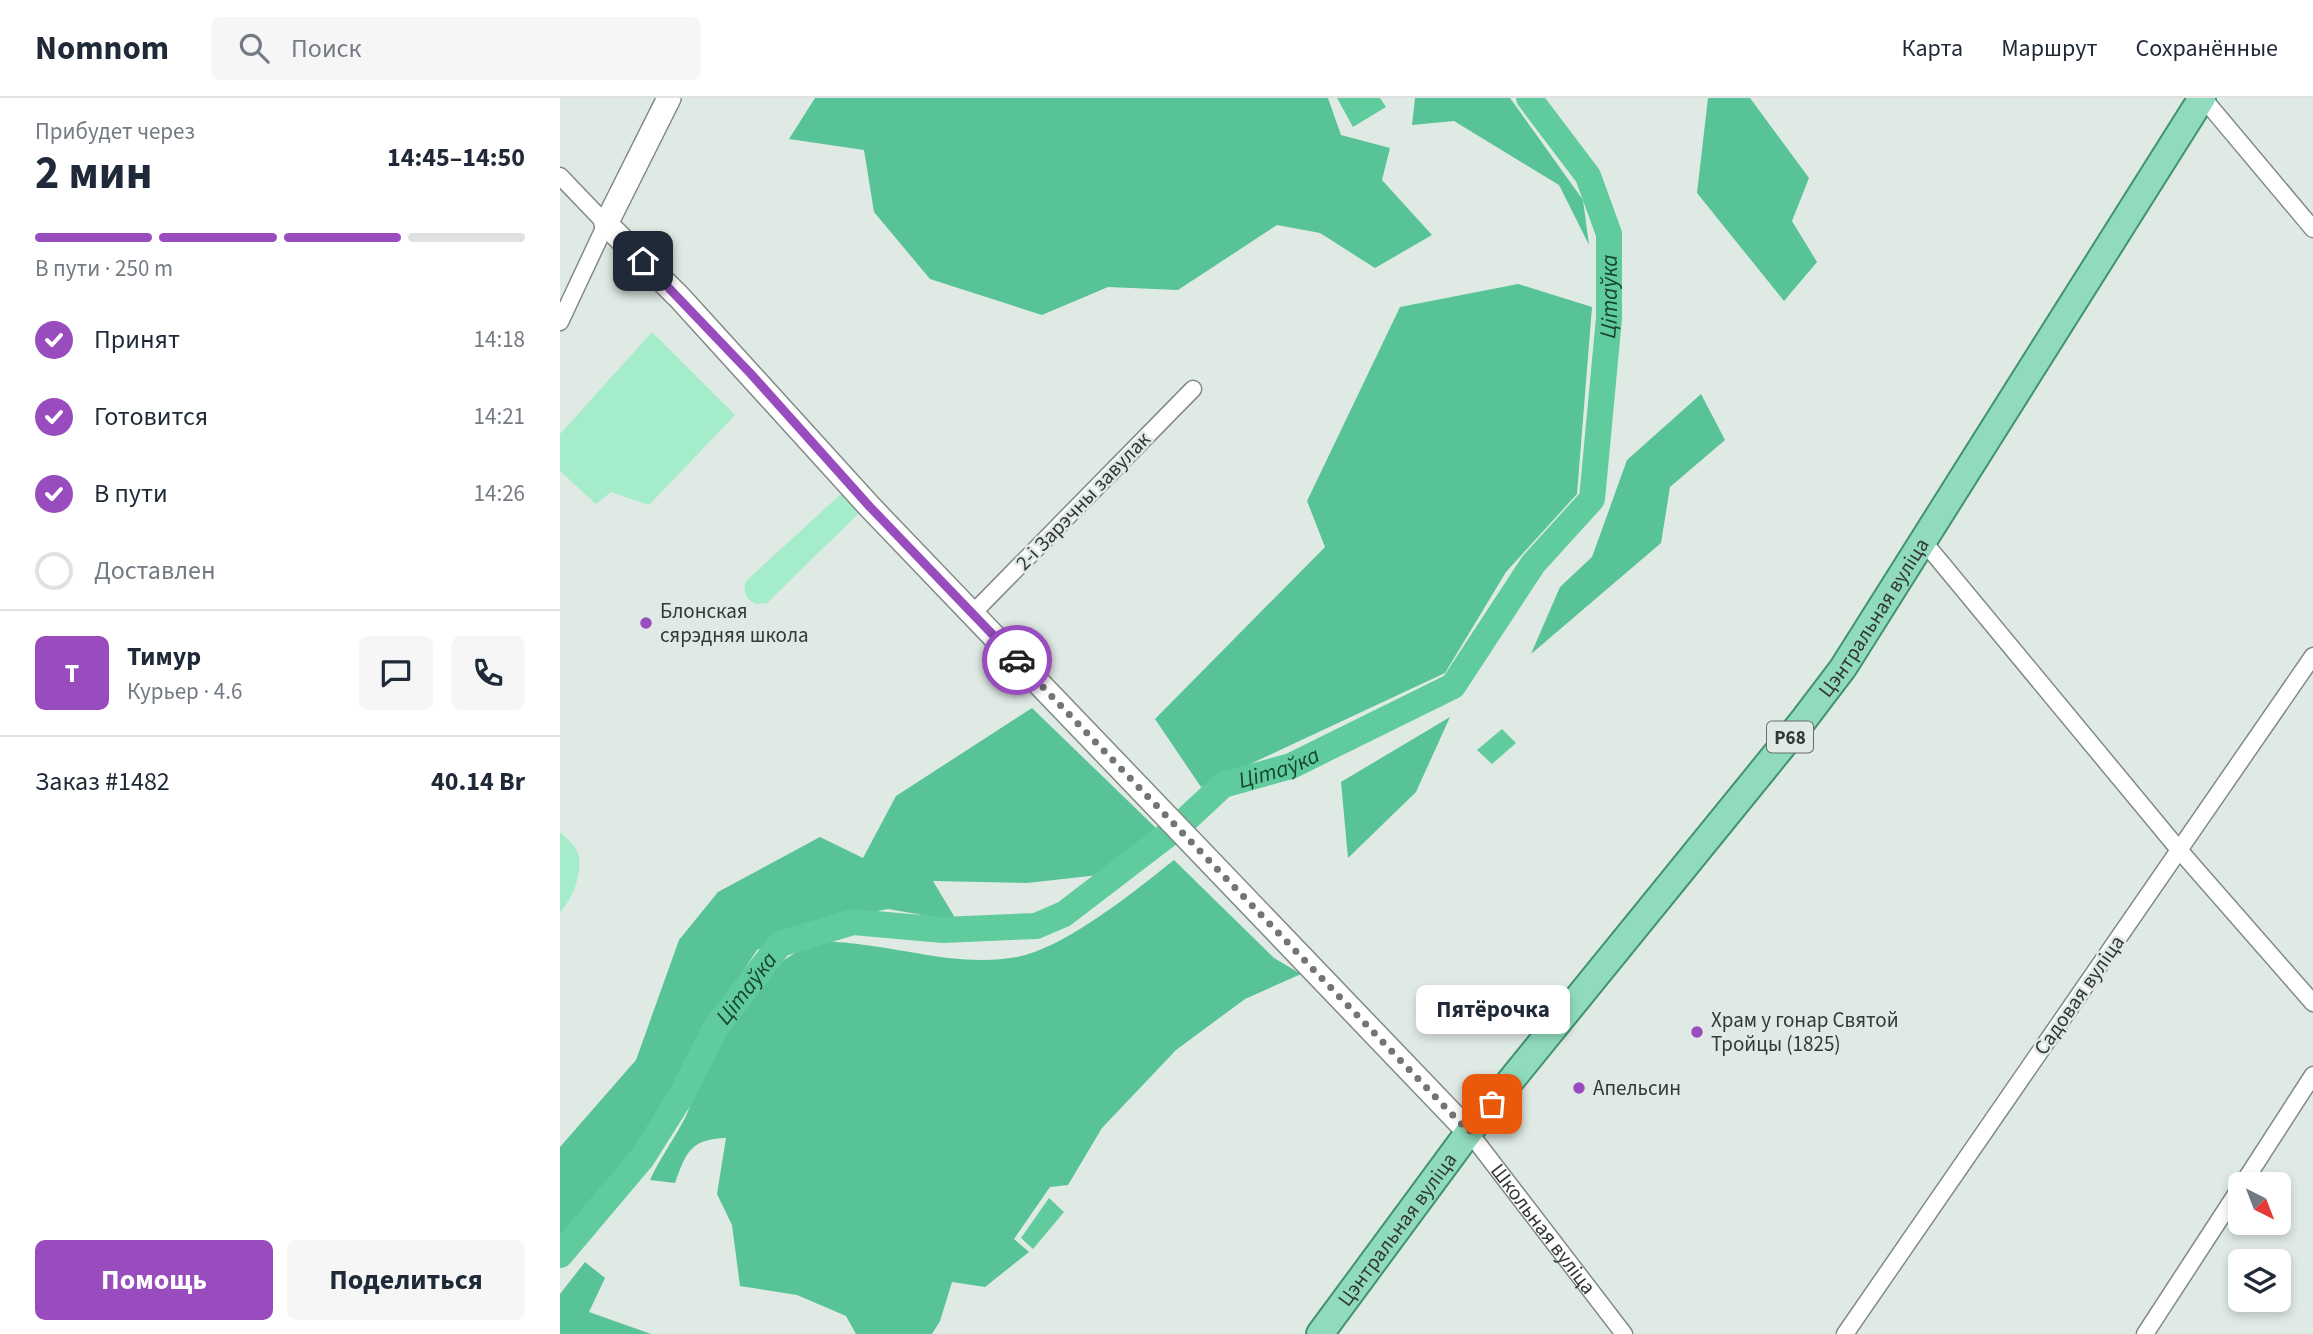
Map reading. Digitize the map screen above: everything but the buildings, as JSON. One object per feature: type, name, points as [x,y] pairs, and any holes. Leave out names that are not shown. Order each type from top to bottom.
[{"type":"main road","points":[[606,224],[669,98]]},
{"type":"main road","name":"Цэнтральная вуліца","points":[[1320,1334],[1469,1132],[1843,668],[2202,98]]},
{"type":"main road","name":"Школьная вуліца","points":[[606,224],[680,298],[870,507],[1469,1132]]},
{"type":"street","points":[[2202,98],[2313,229]]},
{"type":"street","points":[[560,176],[606,224],[560,322]]},
{"type":"street","name":"2-і Зарэчны завулак","points":[[973,613],[1193,389]]},
{"type":"street","points":[[1924,542],[2180,851],[2313,1003]]},
{"type":"street","name":"Садовая вуліца","points":[[1845,1334],[2313,656]]},
{"type":"street","points":[[2250,1172],[2313,1075]]},
{"type":"street","name":"Школьная вуліца","points":[[1469,1132],[1624,1334]]},
{"type":"street","points":[[2145,1334],[2228,1206]]},
{"type":"shaded area","points":[[815,98],[1328,98],[1341,135],[1390,148],[1382,180],[1432,235],[1375,268],[1320,233],[1277,225],[1178,290],[1108,287],[1042,315],[930,279],[874,212],[864,150],[789,139]]},
{"type":"shaded area","points":[[1337,98],[1380,98],[1386,107],[1353,127]]},
{"type":"shaded area","points":[[1415,98],[1510,98],[1583,200],[1589,245],[1559,185],[1454,121],[1412,125]]},
{"type":"shaded area","points":[[1708,98],[1750,98],[1809,178],[1792,221],[1817,262],[1784,301],[1697,193]]},
{"type":"shaded area","points":[[1518,284],[1592,307],[1577,494],[1506,572],[1445,673],[1201,787],[1155,719],[1325,547],[1307,501],[1400,307]]},
{"type":"shaded area","points":[[652,332],[735,415],[649,505],[611,492],[596,504],[560,471],[560,434]]},
{"type":"shaded area","points":[[1701,394],[1725,440],[1670,487],[1661,543],[1531,654],[1560,587],[1592,557],[1627,460]]},
{"type":"shaded area","points":[[842,493],[860,512],[767,603],[756,604],[747,598],[746,581]]},
{"type":"shaded area","points":[[1032,708],[1157,829],[1099,875],[1027,883],[933,881],[957,921],[888,909],[813,924],[757,950],[708,1025],[641,1141],[560,1238],[560,1147],[636,1060],[679,940],[718,892],[820,837],[863,858],[896,796]]},
{"type":"shaded area","points":[[1450,717],[1416,792],[1348,858],[1341,782]]},
{"type":"shaded area","points":[[1502,729],[1516,743],[1492,764],[1477,750]]},
{"type":"shaded area","points":[[560,832],[575,847],[580,864],[577,882],[560,912]]},
{"type":"shaded area","points":[[1174,860],[1274,958],[1301,974],[1245,999],[1176,1050],[1102,1128],[1068,1185],[1050,1187],[1014,1239],[1029,1252],[985,1287],[952,1282],[940,1321],[932,1334],[856,1334],[846,1316],[797,1295],[740,1286],[732,1225],[717,1194],[726,1138],[704,1141],[691,1150],[675,1183],[650,1180],[686,1116],[707,1061],[726,1026],[766,976],[799,951],[817,943],[836,942],[954,958],[992,960],[1017,957],[1036,952],[1077,931]]},
{"type":"shaded area","points":[[1049,1198],[1064,1212],[1033,1249],[1021,1238]]},
{"type":"shaded area","points":[[585,1262],[605,1278],[589,1312],[651,1334],[560,1334],[560,1294]]},
{"type":"waterway","name":"Цітаўка","points":[[560,1255],[642,1158],[681,1096],[716,1027],[780,944],[853,922],[943,930],[1036,926],[1064,914],[1179,826],[1223,785],[1291,766],[1453,686],[1533,564],[1592,499],[1609,318],[1609,234],[1588,176],[1529,98]]},
{"type":"way so far","points":[[1017,660],[1469,1132],[1492,1104]]},
{"type":"place","name":"Блонская сярэдняя школа","points":[[646,623]]},
{"type":"place","name":"Храм у гонар Святой Тройцы (1825)","points":[[1697,1032]]},
{"type":"place","name":"Апельсин","points":[[1579,1088]]},
{"type":"place","name":"Пятёрочка","points":[[1492,1104]]},
{"type":"route","points":[[643,261],[751,374],[870,507],[1017,660]]}]
